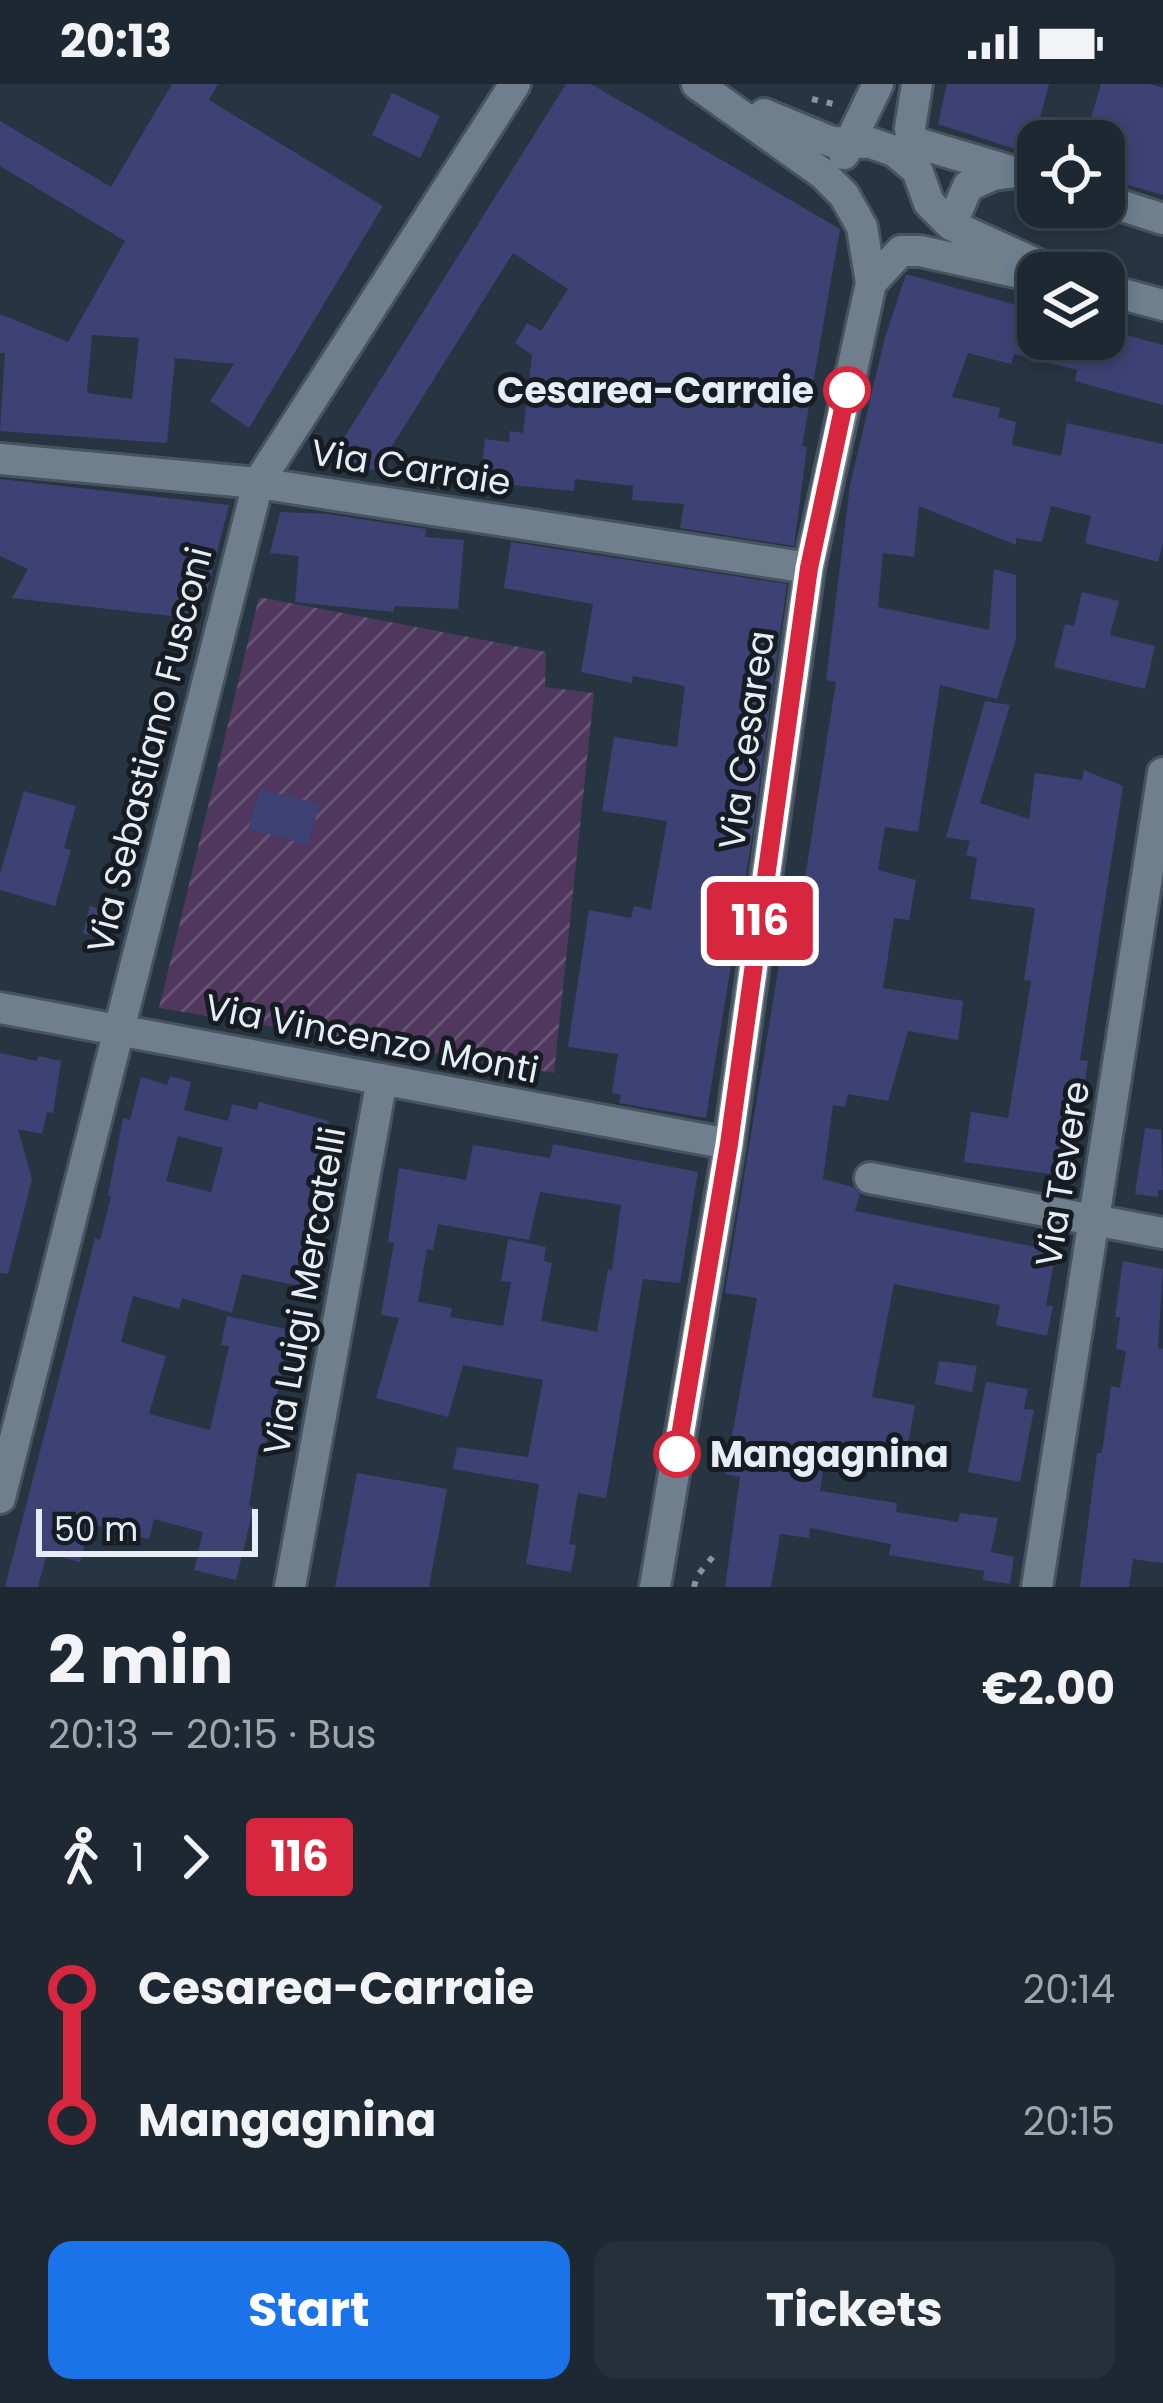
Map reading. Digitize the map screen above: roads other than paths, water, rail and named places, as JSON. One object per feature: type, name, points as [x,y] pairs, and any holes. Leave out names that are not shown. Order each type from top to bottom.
[{"type":"street","name":"Via Sebastiano Fusconi","points":[[0,1498],[5,1451],[258,483],[515,84]]},
{"type":"street","points":[[699,84],[832,142],[872,143],[914,156],[1017,174]]},
{"type":"street","points":[[699,84],[824,174],[844,195]]},
{"type":"street","points":[[844,195],[840,171],[849,141],[868,113],[878,84]]},
{"type":"street","points":[[917,84],[914,156],[929,202],[951,225],[1017,255]]},
{"type":"street","points":[[951,225],[968,185],[993,176],[1017,176]]},
{"type":"street","name":"Via Cesarea","points":[[655,1587],[729,1144],[809,568],[871,284],[862,226],[844,195]]},
{"type":"street","points":[[1125,207],[1163,219]]},
{"type":"street","points":[[871,284],[901,250],[1017,272]]},
{"type":"street","points":[[1125,295],[1163,305]]},
{"type":"street","name":"Via Carraie","points":[[0,459],[258,483],[809,568]]},
{"type":"street","name":"Via Tevere","points":[[1037,1587],[1163,773]]},
{"type":"street","name":"Via Vincenzo Monti","points":[[0,1008],[729,1144]]},
{"type":"street","name":"Via Luigi Mercatelli","points":[[290,1587],[382,1079]]},
{"type":"street","points":[[870,1178],[1163,1233]]},
{"type":"place","name":"Cesarea-Carraie","points":[[847,390]]},
{"type":"place","name":"Mangagnina","points":[[677,1454]]}]
